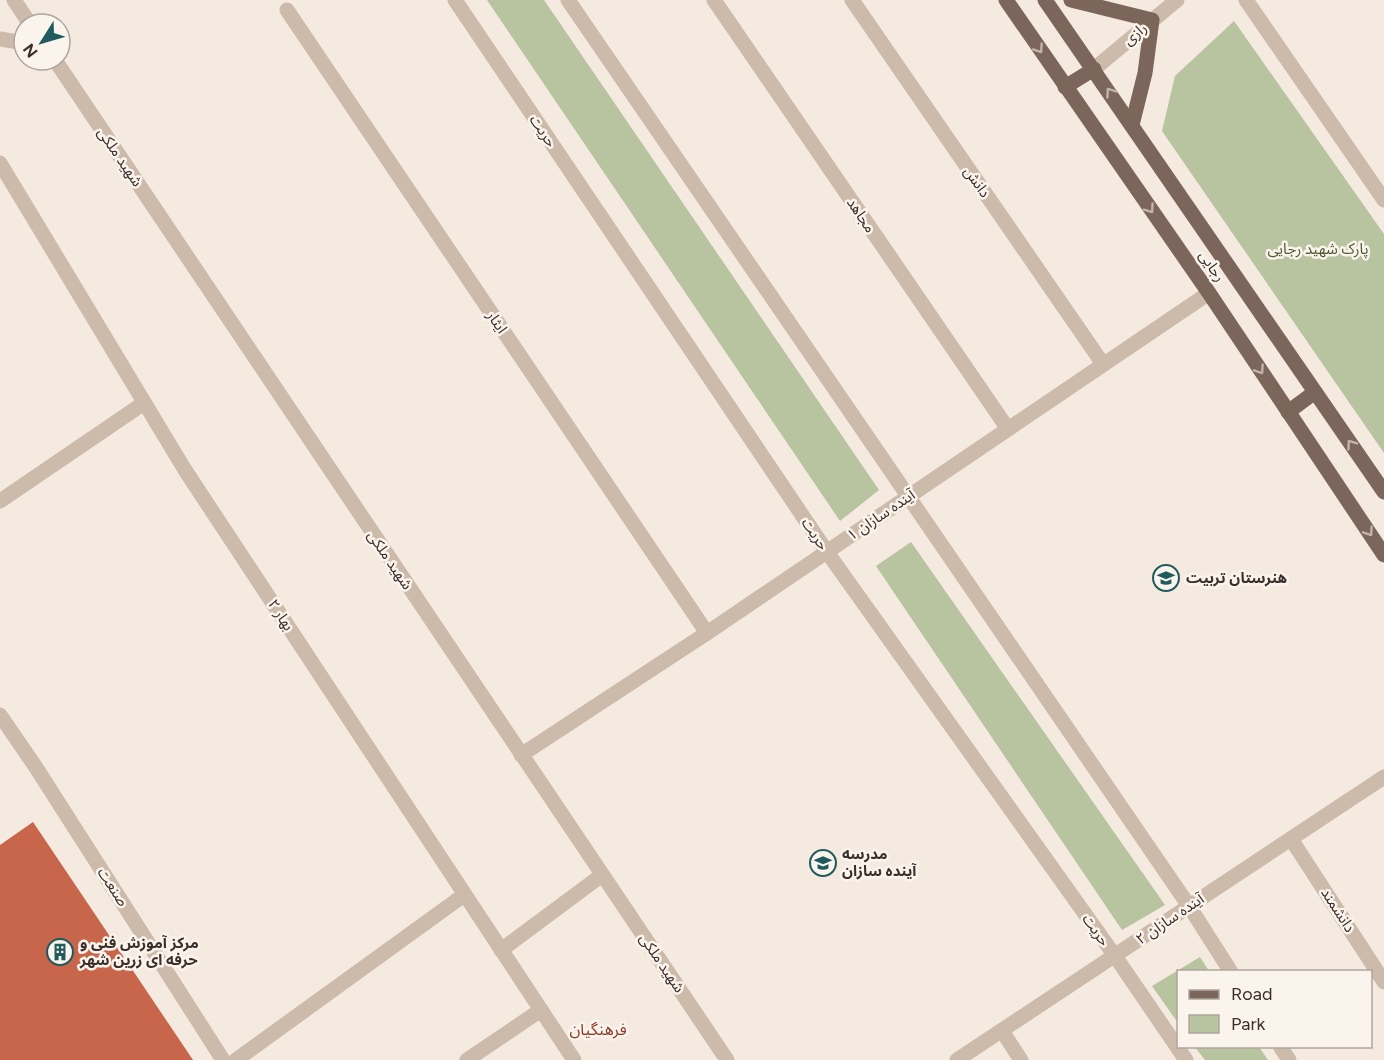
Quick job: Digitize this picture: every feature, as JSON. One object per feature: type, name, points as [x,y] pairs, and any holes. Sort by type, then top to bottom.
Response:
[{"type":"main road","name":"رجایی","points":[[1006,0],[1209,293],[1384,555]]},
{"type":"main road","name":"رجایی","points":[[1045,0],[1384,492]]},
{"type":"main road","points":[[1071,0],[1152,20],[1145,73],[1132,125]]},
{"type":"main road","points":[[1065,87],[1094,69]]},
{"type":"main road","points":[[1288,411],[1315,392]]},
{"type":"street","name":"حریت","points":[[455,0],[827,552],[1115,956],[1177,1047]]},
{"type":"street","points":[[568,0],[1189,906],[1230,970]]},
{"type":"street","name":"مجاهد","points":[[714,0],[1008,429]]},
{"type":"street","name":"دانش","points":[[852,0],[1103,364]]},
{"type":"street","name":"رازی","points":[[1094,69],[1177,0]]},
{"type":"street","points":[[1246,0],[1384,200]]},
{"type":"street","name":"ایثار","points":[[288,10],[707,633]]},
{"type":"street","name":"شهید ملکی","points":[[63,72],[726,1060]]},
{"type":"street","name":"بهار ۲","points":[[0,163],[185,470],[574,1060]]},
{"type":"street","name":"آینده سازان ۱","points":[[521,755],[707,633],[1209,293]]},
{"type":"street","points":[[0,501],[144,403]]},
{"type":"street","name":"صنعت","points":[[0,715],[36,766],[224,1060]]},
{"type":"street","name":"آینده سازان ۲","points":[[957,1060],[1384,777]]},
{"type":"street","name":"دانشمند","points":[[1291,839],[1384,982]]},
{"type":"street","points":[[501,950],[602,875]]},
{"type":"street","points":[[236,1060],[464,895]]},
{"type":"street","points":[[467,1060],[541,1010]]},
{"type":"street","points":[[1002,1031],[1021,1060]]},
{"type":"green space","points":[[487,0],[544,0],[879,490],[840,521]]},
{"type":"green space","name":"پارک شهید رجایی","points":[[1234,21],[1384,234],[1384,453],[1162,131],[1175,76]]},
{"type":"green space","points":[[911,542],[1165,905],[1122,930],[876,566]]},
{"type":"green space","points":[[1200,957],[1208,970],[1178,970]]},
{"type":"green space","points":[[1177,971],[1177,1022],[1152,986]]},
{"type":"green space","points":[[1196,1048],[1260,1048],[1268,1060],[1205,1060]]},
{"type":"building","name":"مرکز آموزش فنی و حرفه ای زرین شهر","points":[[33,822],[193,1060],[0,1060],[0,845]]},
{"type":"place","name":"هنرستان تربیت","points":[[1166,578]]},
{"type":"place","name":"مدرسه آینده سازان","points":[[823,863]]},
{"type":"place","name":"مرکز آموزش فنی و حرفه ای زرین شهر","points":[[60,952]]},
{"type":"district","name":"فرهنگیان","points":[[598,1029]]}]
